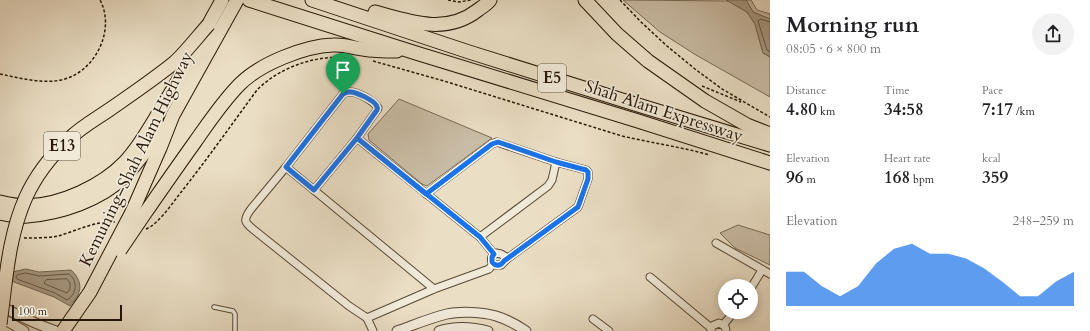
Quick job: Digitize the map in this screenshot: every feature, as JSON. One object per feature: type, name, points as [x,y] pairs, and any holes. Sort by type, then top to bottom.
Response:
[{"type":"highway","name":"Kemuning–Shah Alam Highway","points":[[0,324],[11,243],[26,196],[38,176],[54,155],[70,138],[176,61],[209,24],[222,0]]},
{"type":"highway","name":"Kemuning–Shah Alam Highway","points":[[63,331],[90,292],[137,215],[173,115],[237,0]]},
{"type":"highway","name":"Shah Alam Expressway","points":[[249,0],[416,53],[638,120],[770,163]]},
{"type":"highway","name":"Shah Alam Expressway","points":[[312,0],[616,98],[770,145]]},
{"type":"highway","points":[[334,8],[369,10],[400,19],[429,25],[444,25],[457,22],[472,15],[490,0]]},
{"type":"highway","points":[[584,0],[617,34],[648,60],[704,100],[747,125],[770,134]]},
{"type":"highway","points":[[0,202],[27,206],[58,201],[85,190],[107,178],[135,150],[147,133],[196,50],[209,24]]},
{"type":"highway","points":[[137,215],[219,108],[240,84],[261,68],[302,51],[334,44],[362,49],[416,53]]},
{"type":"highway","points":[[0,213],[26,216],[44,214],[85,202],[103,192],[124,177],[140,159],[173,115]]},
{"type":"street","points":[[314,190],[357,138],[378,108],[372,102],[357,93],[346,92],[338,101],[246,215],[246,222],[247,225],[349,306],[367,318],[372,331]]},
{"type":"street","points":[[357,138],[480,237],[494,254]]},
{"type":"street","points":[[426,194],[495,143],[500,142],[556,162],[582,168],[588,172],[588,179],[578,207],[504,261],[501,265],[498,266],[493,264]]},
{"type":"street","points":[[480,237],[548,186],[552,180],[556,162]]},
{"type":"street","points":[[286,167],[434,289]]},
{"type":"street","points":[[716,243],[770,274]]},
{"type":"street","points":[[494,254],[499,253],[508,258]]},
{"type":"street","points":[[367,318],[434,289],[489,269],[493,264],[492,259],[494,254]]},
{"type":"street","points":[[756,279],[762,270]]},
{"type":"street","points":[[650,277],[711,329],[717,323],[721,323],[725,328],[730,319]]},
{"type":"street","points":[[0,305],[25,318],[56,331]]},
{"type":"street","points":[[397,331],[448,314],[461,312],[496,316],[518,325],[526,331]]},
{"type":"street","points":[[0,317],[24,331]]},
{"type":"street","points":[[593,319],[608,331]]},
{"type":"street","points":[[439,331],[467,327],[488,331]]},
{"type":"lane","points":[[214,307],[233,311],[235,314],[235,331]]},
{"type":"path","points":[[0,74],[42,82],[62,80],[78,73],[97,53],[105,33],[105,12],[100,0]]},
{"type":"path","points":[[448,0],[459,2],[471,0]]},
{"type":"path","points":[[620,0],[667,46],[695,69],[722,89],[770,117]]},
{"type":"path","points":[[370,60],[444,81],[622,136],[687,149],[712,156]]},
{"type":"path","points":[[698,84],[746,104]]},
{"type":"shaded area","points":[[623,0],[729,1],[747,12],[755,24],[763,53],[770,57],[770,97],[696,55],[660,32]]},
{"type":"shaded area","points":[[746,0],[751,0],[757,10],[770,14],[770,19],[753,12]]},
{"type":"shaded area","points":[[399,99],[492,138],[427,186],[422,184],[369,140],[368,134]]},
{"type":"shaded area","points":[[738,225],[770,235],[770,265],[735,248],[720,233]]},
{"type":"water","points":[[726,0],[746,0],[753,12],[770,19],[770,57],[763,53],[755,24],[747,12]]},
{"type":"water","points":[[26,269],[39,272],[71,270],[77,277],[79,283],[80,289],[78,296],[70,306],[54,297],[14,282],[10,278],[12,272]]},
{"type":"route","points":[[343,94],[286,167],[314,190],[357,138],[426,194],[480,237],[494,254],[492,257],[493,264],[498,266],[576,210],[580,203],[589,175],[586,170],[556,162],[498,142],[492,144],[426,194],[391,166],[357,138],[377,110],[378,108],[376,105],[357,93],[346,92],[343,94]]}]
